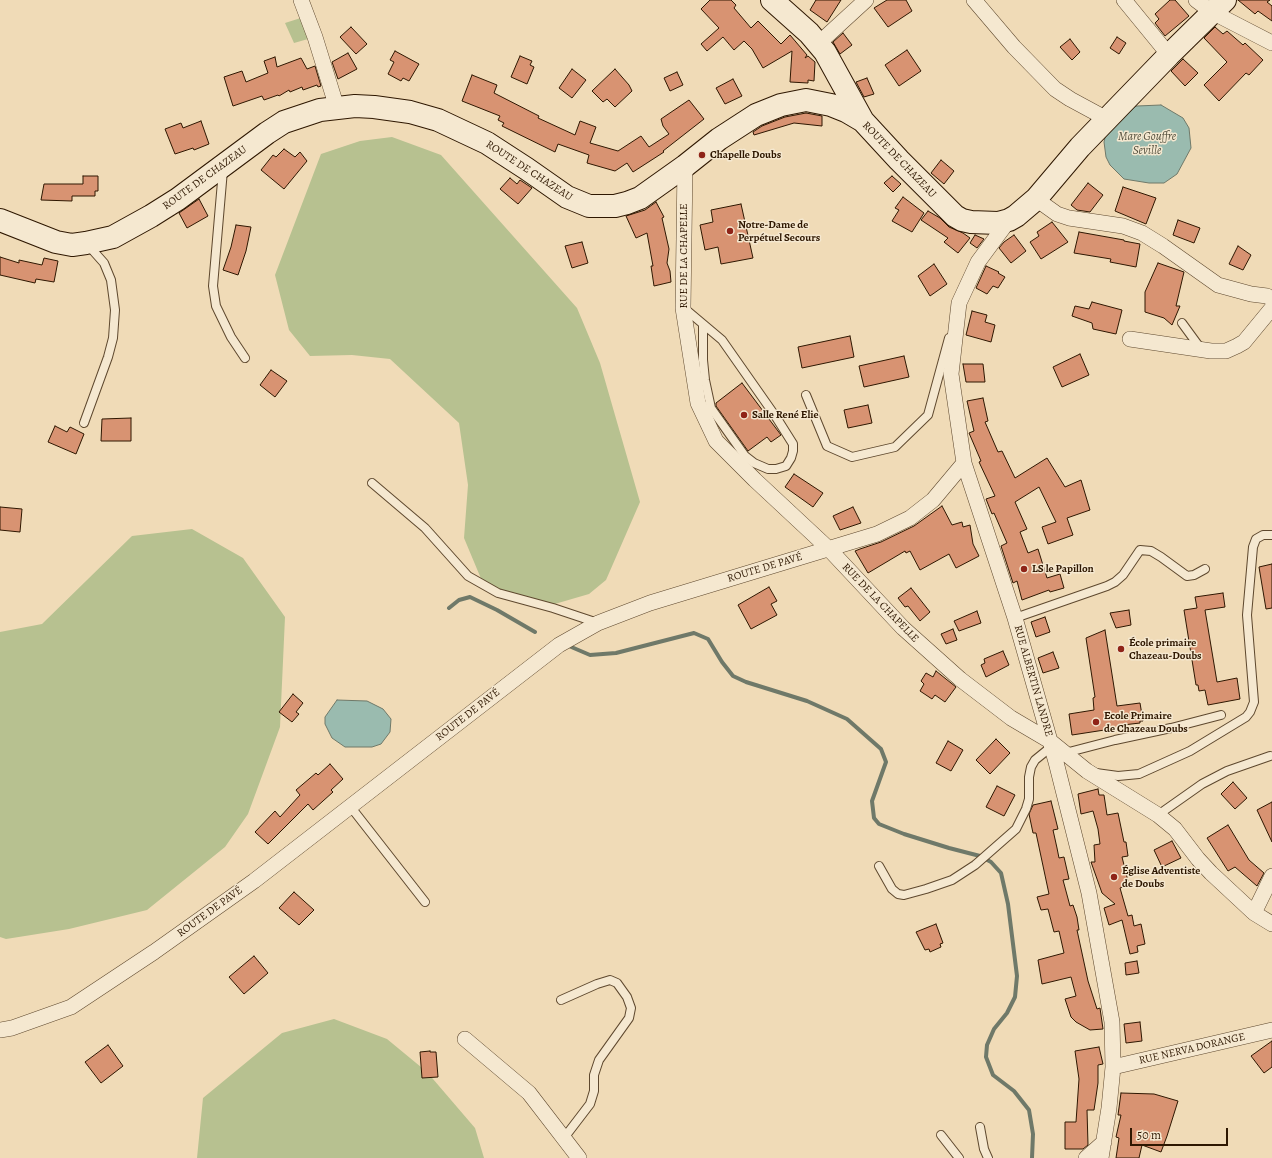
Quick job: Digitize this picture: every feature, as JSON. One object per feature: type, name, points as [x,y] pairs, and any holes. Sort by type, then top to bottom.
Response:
[{"type":"main road","points":[[772,0],[809,32],[825,52],[863,121]]},
{"type":"main road","name":"ROUTE DE CHAZEAU","points":[[0,220],[56,242],[72,245],[113,237],[152,216],[178,199],[267,132],[284,122],[320,110],[374,107],[410,112],[438,120],[487,143],[567,197],[589,206],[615,206],[640,198],[720,139],[756,115],[781,105],[806,100],[819,102],[846,111],[863,121],[899,160],[955,216],[962,220],[981,223],[998,223],[1009,220],[1024,211],[1036,199],[1080,148],[1169,55],[1211,4]]},
{"type":"street","points":[[301,0],[315,37],[337,108]]},
{"type":"street","points":[[818,44],[866,0]]},
{"type":"street","points":[[974,0],[1014,47],[1055,89],[1107,119]]},
{"type":"street","points":[[1124,0],[1169,55]]},
{"type":"street","points":[[1211,4],[1272,44]]},
{"type":"street","name":"RUE DE LA CHAPELLE","points":[[685,166],[683,308],[698,403],[716,441],[828,549],[903,628],[948,668],[1011,718],[1065,753],[1087,771],[1158,815],[1175,829],[1211,873],[1254,913],[1272,924]]},
{"type":"street","points":[[1036,199],[1057,214],[1069,218],[1123,226],[1142,233],[1218,285],[1251,294],[1267,296],[1272,299]]},
{"type":"street","name":"RUE ALBERTIN LANDRE","points":[[1009,220],[978,262],[959,303],[951,374],[964,463],[1015,618],[1089,893],[1112,1022],[1113,1067],[1101,1158]]},
{"type":"street","points":[[1130,339],[1220,351],[1237,346],[1244,342],[1272,308]]},
{"type":"street","name":"ROUTE DE PAVÉ","points":[[0,1030],[12,1028],[71,1007],[154,952],[248,885],[559,645],[598,623],[650,603],[877,534],[910,518],[933,500],[964,463]]},
{"type":"street","points":[[1254,913],[1272,876]]},
{"type":"street","name":"RUE NERVA DORANGE","points":[[1113,1067],[1272,1030]]},
{"type":"street","points":[[465,1039],[528,1093],[579,1158]]},
{"type":"street","points":[[1086,1158],[1104,1142]]},
{"type":"lane","points":[[223,165],[213,286],[216,306],[231,337],[245,358]]},
{"type":"lane","points":[[84,424],[108,357],[113,338],[115,310],[111,280],[104,263],[86,243]]},
{"type":"lane","points":[[806,395],[827,446],[852,457],[895,447],[928,415],[959,303]]},
{"type":"lane","points":[[683,308],[722,340],[776,417],[793,444],[791,458],[786,466],[776,469],[754,463],[745,456],[711,408],[705,380],[703,360],[703,325]]},
{"type":"lane","points":[[1182,323],[1201,349]]},
{"type":"lane","points":[[372,483],[425,528],[468,576],[498,593],[554,608],[598,623]]},
{"type":"lane","points":[[1087,771],[1118,776],[1139,774],[1190,751],[1246,717],[1250,712],[1254,702],[1247,615],[1253,547],[1256,539],[1263,535],[1272,535]]},
{"type":"lane","points":[[1015,618],[1116,582],[1123,575],[1140,550],[1151,551],[1161,556],[1187,576],[1194,575],[1205,569]]},
{"type":"lane","points":[[1065,753],[1221,715]]},
{"type":"lane","points":[[879,866],[892,890],[898,894],[904,894],[926,889],[952,880],[975,866],[1016,829],[1026,809],[1029,799],[1029,777],[1031,767],[1035,760],[1050,744]]},
{"type":"lane","points":[[1158,815],[1202,784],[1227,771],[1270,756]]},
{"type":"lane","points":[[350,806],[425,902]]},
{"type":"lane","points":[[561,1000],[597,984],[610,980],[617,983],[627,997],[631,1008],[629,1018],[599,1060],[594,1075],[594,1091],[590,1104],[564,1138]]},
{"type":"lane","points":[[980,1127],[984,1150],[988,1158]]},
{"type":"lane","points":[[941,1135],[959,1158]]},
{"type":"green space","points":[[307,16],[315,37],[294,43],[285,23]]},
{"type":"green space","points":[[392,137],[441,155],[577,308],[600,363],[640,502],[606,580],[589,594],[541,608],[508,597],[482,581],[464,538],[468,485],[459,423],[390,359],[352,355],[310,356],[289,330],[275,275],[321,154],[360,141]]},
{"type":"green space","points":[[192,529],[243,558],[285,617],[280,727],[248,814],[225,847],[147,910],[69,929],[6,939],[0,937],[0,632],[42,624],[132,536]]},
{"type":"green space","points":[[334,1019],[387,1039],[427,1072],[475,1128],[484,1158],[197,1158],[203,1098],[282,1033]]},
{"type":"water","name":"Mare Gouffre Seville","points":[[1161,105],[1183,118],[1189,128],[1191,148],[1177,174],[1164,183],[1149,183],[1124,179],[1110,165],[1106,157],[1104,142],[1107,129],[1124,110],[1137,106]]},
{"type":"water","points":[[337,700],[367,701],[383,709],[391,719],[390,732],[381,744],[372,747],[345,747],[332,738],[325,724],[325,717]]},
{"type":"building","points":[[710,0],[731,0],[736,5],[734,8],[751,28],[758,21],[781,44],[790,35],[807,55],[805,58],[808,56],[815,62],[814,81],[808,80],[808,83],[790,82],[792,51],[763,68],[752,49],[744,41],[734,50],[723,37],[707,51],[701,44],[719,28],[701,9]]},
{"type":"building","points":[[816,0],[841,0],[827,22],[810,10]]},
{"type":"building","points":[[887,0],[906,0],[912,11],[888,27],[874,8]]},
{"type":"building","points":[[1170,0],[1175,0],[1189,16],[1165,36],[1155,23],[1159,19],[1155,14]]},
{"type":"building","points":[[1238,0],[1270,0],[1267,2],[1272,6],[1272,21],[1258,11],[1255,14]]},
{"type":"building","points":[[351,27],[367,44],[356,54],[340,37]]},
{"type":"building","points":[[1215,27],[1223,34],[1227,31],[1243,45],[1245,43],[1263,60],[1249,75],[1246,73],[1219,101],[1204,85],[1227,62],[1204,38]]},
{"type":"building","points":[[843,33],[852,45],[840,54],[833,42]]},
{"type":"building","points":[[1117,37],[1126,43],[1119,54],[1110,48]]},
{"type":"building","points":[[1070,39],[1080,52],[1072,60],[1060,47]]},
{"type":"building","points":[[907,50],[921,71],[899,86],[885,65]]},
{"type":"building","points":[[395,51],[419,64],[409,81],[403,78],[401,81],[388,74],[394,62],[390,60]]},
{"type":"building","points":[[348,53],[357,69],[338,79],[332,62]]},
{"type":"building","points":[[520,56],[532,61],[530,65],[534,67],[527,84],[511,77]]},
{"type":"building","points":[[275,57],[277,67],[301,58],[307,69],[315,66],[321,86],[318,87],[317,85],[303,90],[302,87],[290,92],[289,90],[279,96],[278,95],[264,100],[262,96],[233,106],[224,77],[242,71],[246,82],[268,73],[264,61]]},
{"type":"building","points":[[1183,59],[1198,73],[1185,86],[1171,71]]},
{"type":"building","points":[[572,69],[586,80],[572,98],[559,88]]},
{"type":"building","points":[[615,69],[629,85],[632,91],[615,107],[607,99],[603,102],[592,91]]},
{"type":"building","points":[[677,72],[683,85],[670,91],[664,78]]},
{"type":"building","points":[[472,75],[497,85],[494,93],[539,116],[538,118],[575,135],[580,121],[596,127],[590,143],[618,151],[641,136],[649,147],[669,134],[663,126],[661,119],[689,100],[704,119],[663,151],[664,152],[633,172],[627,163],[615,171],[587,163],[589,155],[558,144],[555,152],[502,126],[504,123],[498,120],[500,116],[462,101]]},
{"type":"building","points":[[867,78],[874,94],[864,97],[856,82]]},
{"type":"building","points":[[733,79],[742,96],[725,104],[716,88]]},
{"type":"building","points":[[806,113],[822,116],[822,126],[794,123],[754,135],[753,132],[762,126],[785,117]]},
{"type":"building","points":[[201,121],[209,144],[194,150],[193,148],[175,154],[165,129],[181,123],[183,128]]},
{"type":"building","points":[[284,149],[295,157],[300,152],[307,161],[284,189],[261,170],[273,155],[276,157]]},
{"type":"building","points":[[941,160],[954,171],[944,184],[931,173]]},
{"type":"building","points":[[83,176],[98,176],[98,191],[95,191],[95,196],[72,196],[72,201],[41,200],[44,184],[83,184]]},
{"type":"building","points":[[892,176],[901,184],[893,192],[884,183]]},
{"type":"building","points":[[510,178],[517,184],[520,180],[532,188],[518,204],[500,189]]},
{"type":"building","points":[[1088,183],[1103,195],[1090,212],[1077,210],[1071,205]]},
{"type":"building","points":[[1123,187],[1156,198],[1146,224],[1115,211]]},
{"type":"building","points":[[903,197],[924,213],[912,232],[892,221],[899,210],[895,208]]},
{"type":"building","points":[[199,199],[208,216],[187,228],[179,213]]},
{"type":"building","points":[[656,202],[664,217],[662,218],[669,249],[667,263],[670,271],[671,282],[654,286],[651,266],[653,266],[647,233],[636,238],[626,216],[645,210]]},
{"type":"building","name":"Notre-Dame de Perpétuel Secours","points":[[741,204],[753,258],[721,264],[718,247],[705,250],[700,225],[713,222],[711,210]]},
{"type":"building","points":[[928,211],[940,218],[949,227],[970,238],[958,253],[944,242],[948,238],[921,220]]},
{"type":"building","points":[[1178,220],[1200,228],[1194,243],[1173,235]]},
{"type":"building","points":[[1052,222],[1068,242],[1041,259],[1030,242],[1039,236],[1037,232]]},
{"type":"building","points":[[236,225],[251,227],[246,251],[238,275],[223,270],[231,247]]},
{"type":"building","points":[[1079,232],[1140,244],[1136,267],[1110,262],[1111,259],[1074,253]]},
{"type":"building","points":[[975,235],[984,239],[977,248],[970,243]]},
{"type":"building","points":[[1014,235],[1026,251],[1011,263],[999,248],[1004,242]]},
{"type":"building","points":[[582,242],[588,263],[572,268],[565,246]]},
{"type":"building","points":[[1238,246],[1251,255],[1243,270],[1229,264]]},
{"type":"building","points":[[0,257],[19,263],[19,260],[42,265],[44,258],[58,261],[54,282],[36,279],[35,283],[0,275]]},
{"type":"building","points":[[1158,263],[1184,272],[1176,306],[1180,306],[1172,325],[1164,318],[1145,312],[1145,292]]},
{"type":"building","points":[[934,264],[947,284],[930,296],[918,276]]},
{"type":"building","points":[[986,266],[999,272],[998,273],[1005,277],[998,288],[993,286],[987,294],[976,288]]},
{"type":"building","points":[[1092,302],[1122,310],[1116,334],[1093,329],[1092,323],[1072,316],[1075,306],[1089,309]]},
{"type":"building","points":[[972,311],[987,315],[985,322],[995,325],[991,342],[966,335]]},
{"type":"building","points":[[850,336],[854,357],[802,368],[798,347]]},
{"type":"building","points":[[1080,354],[1089,375],[1062,387],[1053,367]]},
{"type":"building","points":[[904,356],[909,377],[864,387],[859,366]]},
{"type":"building","points":[[963,364],[983,364],[985,382],[966,382]]},
{"type":"building","points":[[271,370],[287,381],[275,397],[260,385]]},
{"type":"building","name":"Salle René Elie","points":[[742,383],[781,435],[771,442],[767,437],[748,451],[716,406],[716,403]]},
{"type":"building","points":[[983,398],[988,421],[985,422],[998,452],[1002,451],[1015,478],[1047,458],[1065,487],[1081,480],[1090,510],[1067,518],[1073,535],[1048,544],[1042,527],[1056,522],[1039,487],[1015,502],[1027,529],[1020,532],[1028,553],[1038,549],[1047,578],[1060,574],[1064,588],[1050,592],[1049,590],[1022,600],[1017,581],[1013,583],[1001,546],[1007,543],[986,499],[995,496],[979,462],[981,461],[969,433],[974,431],[967,401]]},
{"type":"building","points":[[868,405],[872,423],[848,428],[844,410]]},
{"type":"building","points":[[131,418],[131,441],[101,441],[102,419]]},
{"type":"building","points":[[55,426],[67,432],[70,427],[84,434],[76,454],[48,442]]},
{"type":"building","points":[[794,474],[823,493],[813,507],[785,487]]},
{"type":"building","points":[[942,506],[952,525],[962,522],[963,527],[970,525],[973,544],[979,556],[956,568],[949,554],[920,570],[910,551],[906,553],[905,551],[868,573],[855,551],[881,542],[914,526]]},
{"type":"building","points":[[0,507],[22,509],[20,532],[0,530]]},
{"type":"building","points":[[853,507],[861,523],[840,530],[833,516]]},
{"type":"building","points":[[1272,564],[1272,608],[1266,609],[1259,567]]},
{"type":"building","points":[[769,587],[777,601],[771,604],[777,615],[751,629],[738,605]]},
{"type":"building","points":[[911,588],[930,612],[920,621],[908,606],[905,607],[898,598]]},
{"type":"building","points":[[1223,593],[1225,607],[1205,610],[1217,682],[1237,678],[1240,699],[1208,705],[1205,690],[1199,691],[1198,685],[1196,685],[1184,610],[1197,608],[1195,597]]},
{"type":"building","points":[[1129,610],[1131,625],[1116,628],[1110,613]]},
{"type":"building","points":[[977,611],[981,623],[959,631],[954,621]]},
{"type":"building","points":[[1045,617],[1050,632],[1036,637],[1031,622]]},
{"type":"building","points":[[953,629],[957,640],[946,644],[941,634]]},
{"type":"building","points":[[1105,630],[1117,706],[1140,703],[1143,721],[1140,721],[1140,723],[1123,725],[1124,727],[1072,735],[1069,714],[1094,710],[1093,698],[1095,697],[1086,638]]},
{"type":"building","points":[[1003,651],[1009,665],[986,677],[981,665],[985,663],[984,659]]},
{"type":"building","points":[[1053,652],[1059,668],[1043,673],[1038,658]]},
{"type":"building","points":[[936,671],[956,687],[945,702],[935,695],[932,699],[920,691],[924,684],[921,681],[926,673],[933,677]]},
{"type":"building","points":[[293,694],[303,703],[296,712],[299,714],[292,722],[279,712]]},
{"type":"building","points":[[996,739],[1010,753],[990,774],[976,760]]},
{"type":"building","points":[[948,741],[963,750],[951,771],[936,763]]},
{"type":"building","points":[[330,764],[343,779],[331,790],[333,792],[313,810],[308,804],[268,844],[255,832],[275,811],[280,817],[300,795],[296,790],[316,773],[318,775]]},
{"type":"building","points":[[1233,782],[1247,798],[1235,809],[1221,794]]},
{"type":"building","points":[[997,786],[1015,795],[1004,816],[986,807]]},
{"type":"building","points":[[1098,789],[1099,795],[1104,795],[1107,815],[1118,813],[1124,842],[1126,842],[1128,856],[1122,857],[1129,885],[1120,888],[1128,916],[1132,915],[1134,926],[1141,924],[1145,944],[1137,946],[1138,952],[1130,954],[1122,920],[1109,925],[1104,908],[1115,904],[1102,893],[1091,862],[1095,862],[1094,845],[1100,844],[1093,811],[1081,814],[1078,794]]},
{"type":"building","points":[[1051,801],[1058,829],[1053,830],[1059,858],[1064,857],[1069,879],[1063,880],[1070,906],[1073,905],[1077,917],[1079,930],[1077,930],[1088,981],[1097,1009],[1100,1008],[1103,1029],[1090,1030],[1076,1022],[1071,1017],[1065,999],[1076,996],[1071,977],[1042,984],[1038,960],[1064,953],[1059,931],[1054,932],[1048,909],[1041,910],[1037,897],[1049,894],[1036,833],[1033,833],[1029,814],[1033,805]]},
{"type":"building","points":[[1272,802],[1272,842],[1257,810]]},
{"type":"building","points":[[1228,825],[1249,860],[1264,873],[1257,886],[1235,867],[1228,871],[1207,838]]},
{"type":"building","points":[[1172,841],[1181,858],[1162,867],[1154,850]]},
{"type":"building","points":[[294,892],[314,910],[299,925],[279,908]]},
{"type":"building","points":[[936,924],[943,943],[940,944],[941,947],[930,952],[929,949],[925,950],[916,932]]},
{"type":"building","points":[[254,956],[268,973],[244,994],[229,977]]},
{"type":"building","points":[[1137,961],[1139,973],[1126,975],[1125,963]]},
{"type":"building","points":[[1140,1022],[1142,1041],[1126,1043],[1124,1024]]},
{"type":"building","points":[[1272,1041],[1272,1067],[1264,1073],[1251,1056]]},
{"type":"building","points":[[108,1045],[123,1066],[101,1083],[85,1062]]},
{"type":"building","points":[[1099,1047],[1103,1064],[1098,1065],[1098,1083],[1094,1110],[1087,1110],[1088,1145],[1083,1149],[1065,1149],[1065,1122],[1076,1122],[1079,1079],[1075,1051]]},
{"type":"building","points":[[420,1052],[436,1052],[438,1077],[422,1078]]},
{"type":"building","points":[[1121,1093],[1154,1094],[1178,1101],[1161,1152],[1142,1145],[1139,1158],[1116,1158],[1119,1138],[1116,1137],[1121,1115],[1118,1115]]},
{"type":"waterway","points":[[449,608],[459,600],[470,597],[497,610],[535,632]]},
{"type":"waterway","points":[[569,646],[590,655],[616,653],[694,633],[708,639],[722,662],[733,676],[746,682],[807,701],[847,719],[881,749],[886,762],[872,801],[874,818],[879,824],[904,834],[980,856],[991,862],[1001,873],[1008,904],[1017,976],[1015,997],[1007,1013],[994,1029],[987,1045],[986,1057],[993,1075],[1014,1091],[1029,1110],[1033,1134],[1032,1158]]},
{"type":"place","name":"Chapelle Doubs","points":[[702,155]]},
{"type":"place","name":"Notre-Dame de Perpétuel Secours","points":[[730,231]]},
{"type":"place","name":"Salle René Elie","points":[[744,415]]},
{"type":"place","name":"LS le Papillon","points":[[1024,569]]},
{"type":"place","name":"École primaire Chazeau-Doubs","points":[[1121,649]]},
{"type":"place","name":"Ecole Primaire de Chazeau Doubs","points":[[1096,722]]},
{"type":"place","name":"Église Adventiste de Doubs","points":[[1114,877]]}]
